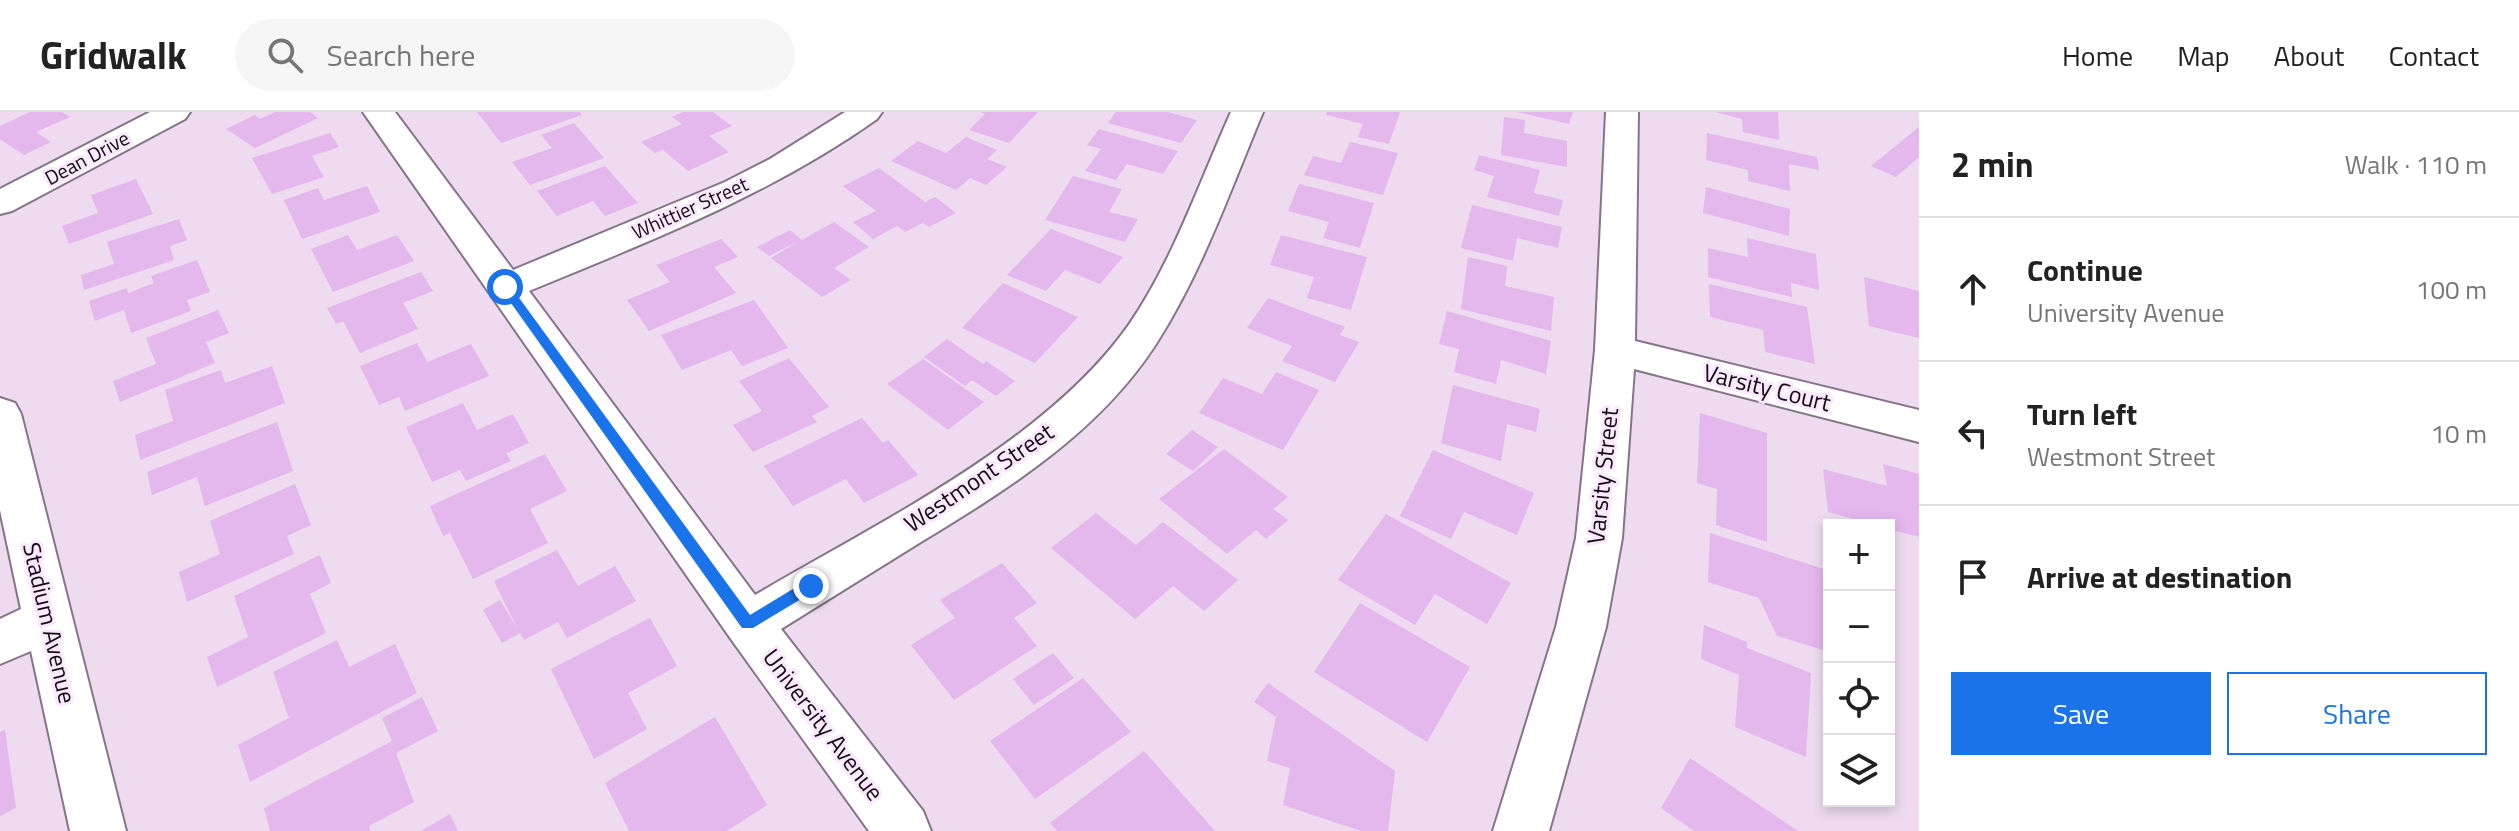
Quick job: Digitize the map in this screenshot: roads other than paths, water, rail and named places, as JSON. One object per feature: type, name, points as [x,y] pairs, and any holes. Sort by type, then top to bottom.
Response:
[{"type":"street","name":"Dean Drive","points":[[0,203],[174,112]]},
{"type":"street","name":"University Avenue","points":[[379,112],[748,624],[903,831]]},
{"type":"street","name":"Whittier Street","points":[[505,287],[778,169],[834,137],[866,112]]},
{"type":"street","name":"Westmont Street","points":[[748,624],[963,495],[1037,444],[1096,391],[1141,337],[1170,284],[1247,112]]},
{"type":"street","name":"Varsity Street","points":[[1525,830],[1550,724],[1581,627],[1596,553],[1615,350],[1622,112]]},
{"type":"street","name":"Varsity Court","points":[[1615,350],[1919,426]]},
{"type":"street","name":"Stadium Avenue","points":[[0,414],[98,831]]},
{"type":"street","points":[[0,642],[48,620]]}]
